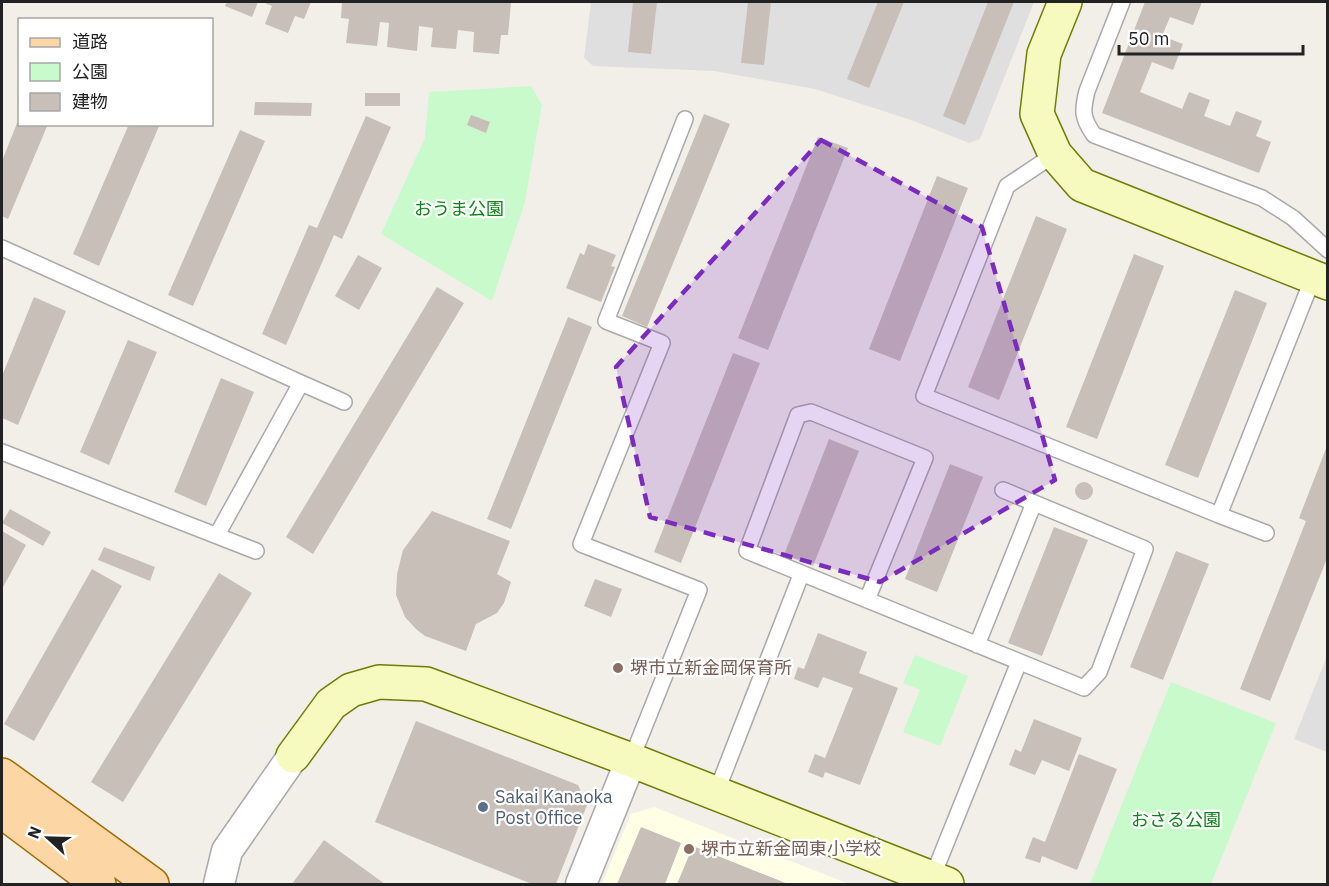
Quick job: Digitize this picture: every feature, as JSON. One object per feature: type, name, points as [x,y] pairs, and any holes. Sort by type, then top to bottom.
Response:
[{"type":"main road","points":[[2,776],[152,885]]},
{"type":"main road","points":[[2,811],[99,885]]},
{"type":"street","points":[[1065,2],[1044,54],[1037,114],[1055,154],[1082,185],[1323,270]]},
{"type":"street","points":[[219,885],[227,851],[331,704],[351,690],[380,682],[426,684],[631,760],[939,881]]},
{"type":"street","points":[[581,885],[631,760]]},
{"type":"lane","points":[[1122,2],[1087,91],[1083,106],[1084,122],[1094,135],[1262,198],[1293,218],[1323,270],[1219,514]]},
{"type":"lane","points":[[631,760],[699,590],[581,544],[662,343],[606,321],[685,119]]},
{"type":"lane","points":[[1055,154],[1007,186],[924,396],[1266,533]]},
{"type":"lane","points":[[2,248],[344,402]]},
{"type":"lane","points":[[217,535],[301,383]]},
{"type":"lane","points":[[867,600],[925,458],[811,412],[798,415],[747,551],[801,574],[1084,688],[1099,672],[1145,549],[1003,490]]},
{"type":"lane","points":[[2,452],[256,551]]},
{"type":"lane","points":[[977,645],[1034,503]]},
{"type":"lane","points":[[716,793],[801,574]]},
{"type":"lane","points":[[939,881],[1019,662]]},
{"type":"highlighted area","points":[[821,140],[982,227],[1055,480],[880,582],[650,517],[616,367]]},
{"type":"shaded area","points":[[591,2],[1034,2],[980,139],[969,143],[911,120],[815,89],[714,71],[593,66],[584,58]]},
{"type":"shaded area","points":[[1327,656],[1328,752],[1294,739]]},
{"type":"shaded area","name":"堺市立新金岡東小学校","points":[[654,807],[849,884],[602,884],[631,814]]},
{"type":"green space","name":"おうま公園","points":[[531,86],[542,105],[525,202],[492,301],[381,234],[425,138],[429,92]]},
{"type":"green space","points":[[915,655],[968,676],[940,746],[903,732],[920,690],[903,683]]},
{"type":"green space","name":"おさる公園","points":[[1171,682],[1276,723],[1211,884],[1090,884]]},
{"type":"building","points":[[227,2],[258,2],[252,17],[225,6]]},
{"type":"building","points":[[262,2],[311,2],[304,19],[295,16],[288,33],[265,24],[272,6]]},
{"type":"building","points":[[342,2],[511,3],[508,35],[501,35],[499,54],[473,52],[474,32],[458,30],[456,49],[431,47],[433,28],[419,26],[417,51],[387,47],[389,23],[380,22],[377,46],[346,43],[349,19],[341,18]]},
{"type":"building","points":[[633,2],[657,2],[651,54],[628,52]]},
{"type":"building","points":[[748,2],[771,2],[764,65],[741,63]]},
{"type":"building","points":[[878,2],[904,2],[869,88],[847,79]]},
{"type":"building","points":[[988,2],[1014,2],[965,125],[943,116]]},
{"type":"building","points":[[1145,2],[1202,2],[1193,25],[1170,17],[1162,36],[1183,44],[1173,70],[1152,62],[1140,92],[1182,109],[1189,92],[1210,100],[1204,116],[1230,126],[1236,111],[1262,121],[1256,136],[1271,142],[1259,173],[1102,113]]},
{"type":"building","points":[[365,93],[400,93],[400,106],[365,106]]},
{"type":"building","points":[[255,102],[312,103],[311,116],[254,115]]},
{"type":"building","points":[[704,114],[730,124],[647,327],[622,316]]},
{"type":"building","points":[[471,115],[490,122],[486,133],[467,125]]},
{"type":"building","points":[[366,116],[391,127],[342,239],[334,235],[286,345],[262,334],[309,225],[317,228]]},
{"type":"building","points":[[18,121],[18,126],[47,126],[8,219],[2,216],[2,161]]},
{"type":"building","points":[[128,126],[159,126],[99,266],[73,254]]},
{"type":"building","points":[[240,130],[265,141],[193,306],[168,295]]},
{"type":"building","points":[[818,137],[848,148],[768,350],[738,338]]},
{"type":"building","points":[[937,176],[968,188],[900,361],[869,349]]},
{"type":"building","points":[[1036,216],[1067,229],[999,400],[968,387]]},
{"type":"building","points":[[588,244],[616,255],[611,266],[615,267],[601,302],[566,288],[580,253],[584,255]]},
{"type":"building","points":[[1134,254],[1164,266],[1097,439],[1066,427]]},
{"type":"building","points":[[358,255],[382,268],[359,310],[335,296]]},
{"type":"building","points":[[437,287],[464,303],[313,554],[286,537]]},
{"type":"building","points":[[1235,290],[1267,303],[1198,478],[1165,465]]},
{"type":"building","points":[[34,297],[66,311],[18,425],[2,418],[2,376]]},
{"type":"building","points":[[568,317],[592,327],[511,529],[487,519]]},
{"type":"building","points":[[128,340],[157,352],[109,465],[80,452]]},
{"type":"building","points":[[733,353],[760,363],[681,563],[654,552]]},
{"type":"building","points":[[221,378],[254,392],[206,506],[174,492]]},
{"type":"building","points":[[829,439],[859,451],[813,566],[784,555]]},
{"type":"building","points":[[1327,446],[1328,556],[1270,701],[1240,689],[1306,521],[1299,518]]},
{"type":"building","points":[[950,464],[983,477],[937,592],[905,579]]},
{"type":"building","points":[[1084,482],[1090,485],[1093,491],[1090,497],[1084,500],[1078,497],[1075,491],[1078,485]]},
{"type":"building","points":[[10,509],[51,532],[43,546],[2,523]]},
{"type":"building","points":[[432,511],[510,541],[497,574],[511,582],[504,603],[497,613],[476,624],[466,651],[425,636],[416,629],[405,617],[396,595],[397,574],[403,550]]},
{"type":"building","points":[[1054,527],[1088,540],[1042,656],[1008,643]]},
{"type":"building","points":[[2,531],[26,545],[2,589]]},
{"type":"building","points":[[104,547],[155,567],[150,581],[98,560]]},
{"type":"building","points":[[1176,551],[1209,564],[1163,680],[1130,667]]},
{"type":"building","points":[[92,569],[122,586],[34,741],[4,724]]},
{"type":"building","points":[[219,573],[252,593],[123,802],[91,782]]},
{"type":"building","points":[[595,579],[622,589],[611,617],[584,606]]},
{"type":"building","points":[[818,633],[867,652],[859,673],[898,688],[860,785],[825,772],[823,778],[808,772],[815,754],[825,758],[853,688],[823,677],[818,688],[794,679],[798,667],[804,669]]},
{"type":"building","points":[[1034,719],[1082,738],[1069,771],[1042,760],[1035,775],[1009,765],[1015,749],[1021,752]]},
{"type":"building","points":[[416,721],[578,785],[587,805],[556,884],[532,884],[375,822]]},
{"type":"building","points":[[1079,754],[1117,769],[1077,870],[1042,856],[1040,863],[1025,858],[1033,837],[1045,842]]},
{"type":"building","points":[[641,827],[681,843],[665,884],[617,884]]},
{"type":"building","points":[[324,840],[385,884],[292,884]]},
{"type":"building","points":[[693,846],[788,884],[677,884]]},
{"type":"place","name":"堺市立新金岡保育所","points":[[618,668]]},
{"type":"place","name":"Sakai Kanaoka Post Office","points":[[483,807]]},
{"type":"place","name":"堺市立新金岡東小学校","points":[[689,849]]}]
